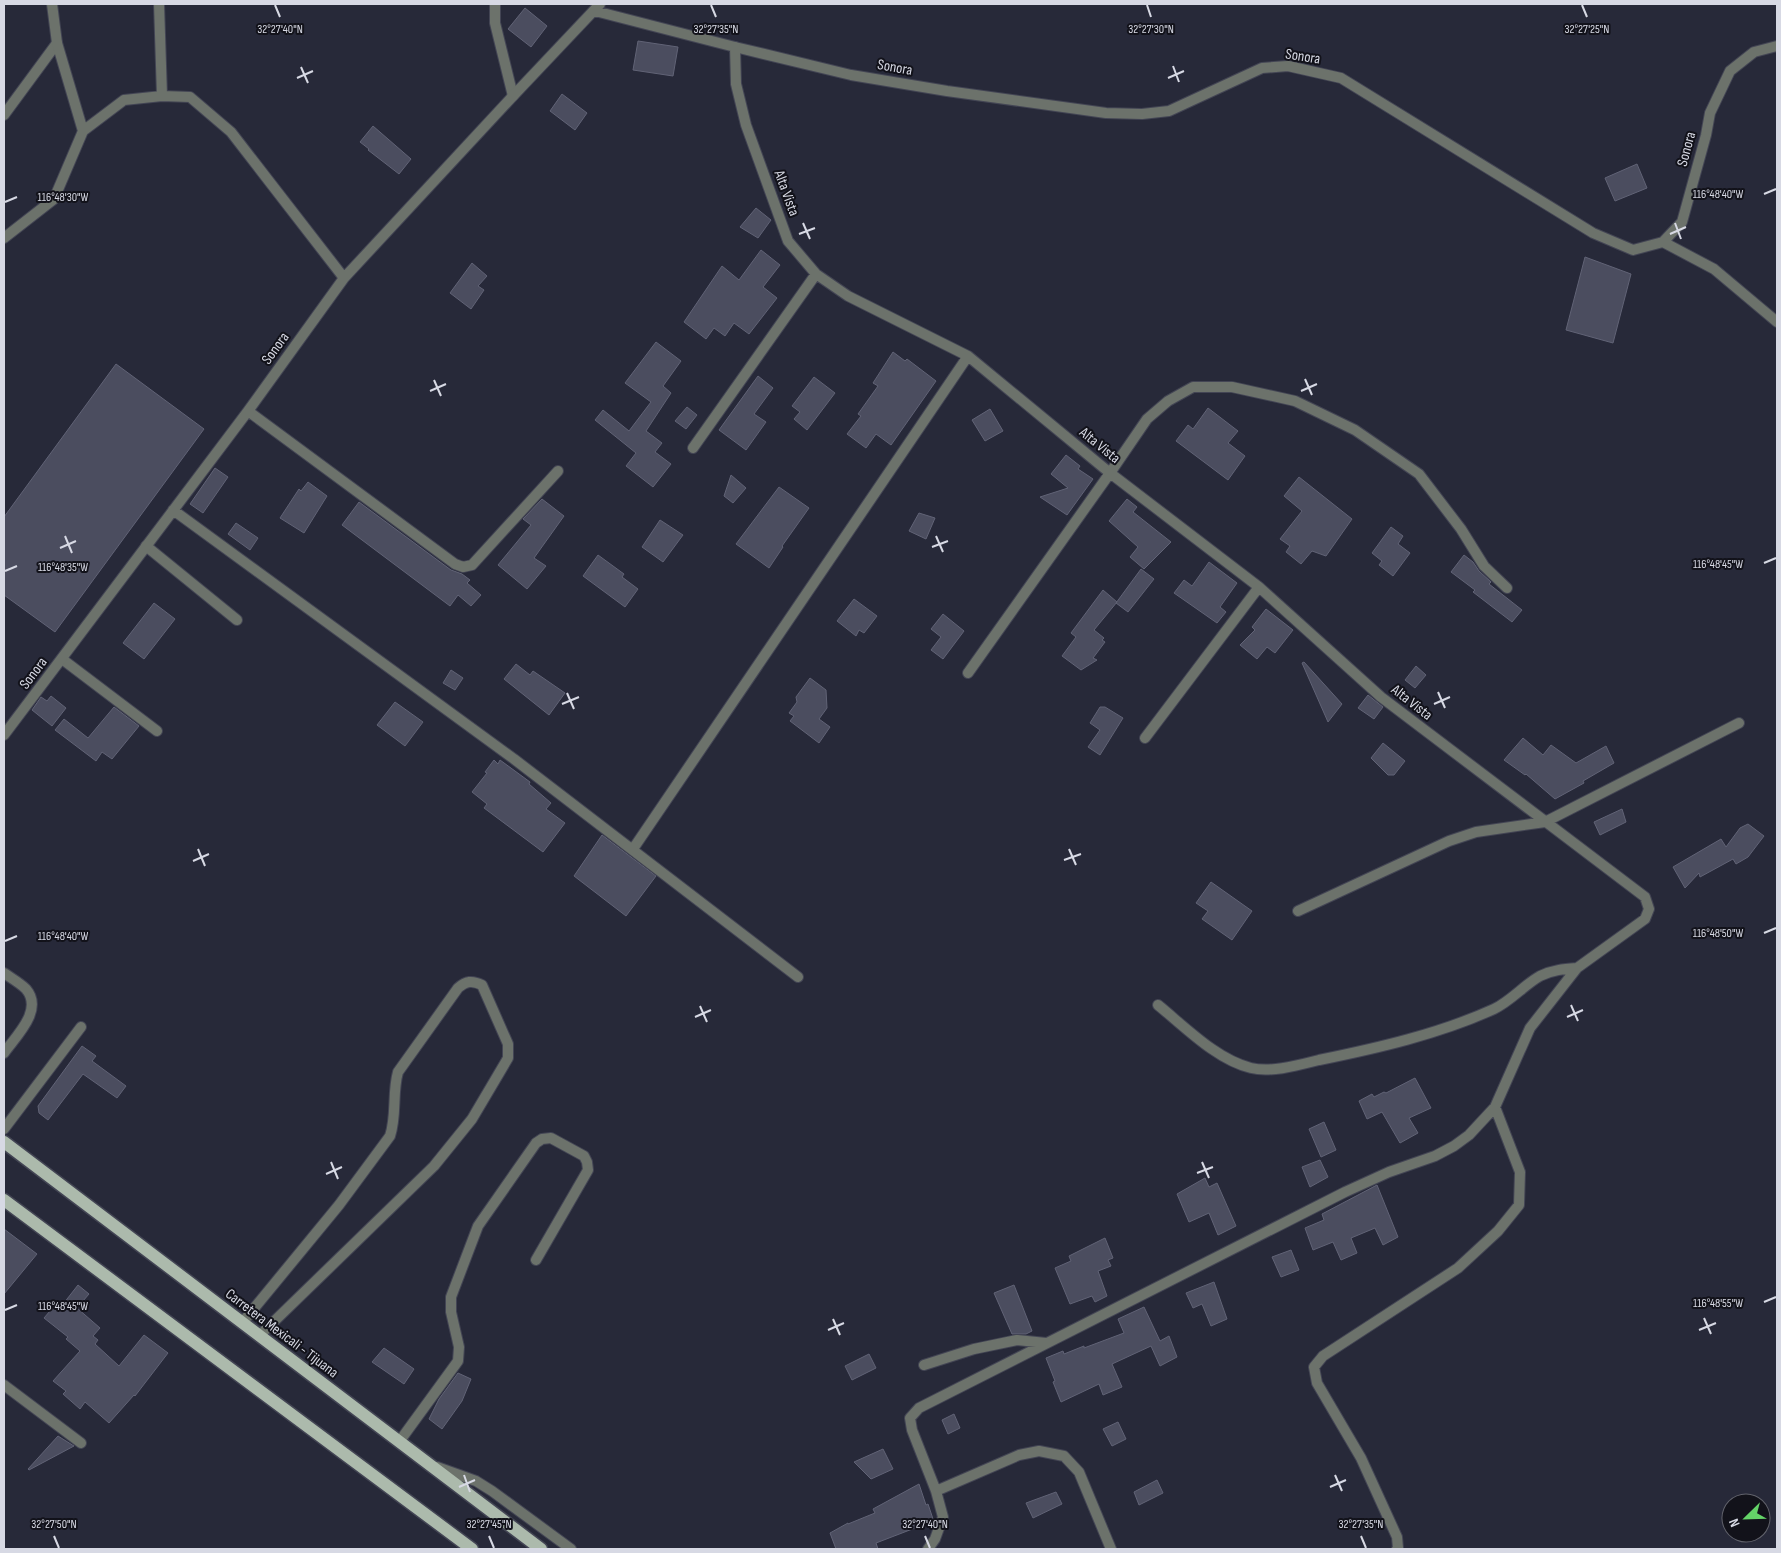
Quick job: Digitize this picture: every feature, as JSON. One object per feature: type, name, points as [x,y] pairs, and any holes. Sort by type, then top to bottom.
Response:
[{"type":"main road","name":"Carretera Mexicali - Tijuana","points":[[4,1142],[541,1549]]},
{"type":"main road","points":[[4,1200],[472,1549]]},
{"type":"street","points":[[52,4],[57,43],[83,132]]},
{"type":"street","points":[[159,4],[162,96]]},
{"type":"street","points":[[495,4],[495,23],[513,96]]},
{"type":"street","points":[[598,7],[735,47]]},
{"type":"street","name":"Sonora","points":[[4,735],[248,411],[344,278],[598,7]]},
{"type":"street","points":[[4,115],[57,43]]},
{"type":"street","name":"Sonora","points":[[735,47],[850,75],[947,91],[1106,113],[1142,114],[1169,111],[1262,68],[1288,66],[1341,78],[1593,233],[1633,250],[1663,242],[1682,222],[1706,135],[1710,113],[1730,71],[1754,52],[1777,46]]},
{"type":"street","name":"Alta Vista","points":[[735,47],[736,84],[746,125],[788,241],[816,274],[848,296],[968,356],[1110,473],[1259,587],[1381,697],[1645,897],[1648,909],[1645,919],[1577,968]]},
{"type":"street","points":[[4,238],[54,199],[83,132],[124,100],[162,96],[190,97],[231,132],[344,278]]},
{"type":"street","points":[[1663,242],[1714,269],[1777,322]]},
{"type":"street","points":[[693,448],[816,274]]},
{"type":"street","points":[[632,849],[968,356]]},
{"type":"street","points":[[968,673],[1147,419],[1168,401],[1193,387],[1232,387],[1295,402],[1355,430],[1419,474],[1461,529],[1484,566],[1507,588]]},
{"type":"street","points":[[248,411],[455,564],[463,566],[472,565],[558,471]]},
{"type":"street","points":[[173,510],[514,759],[798,977]]},
{"type":"street","points":[[146,546],[237,620]]},
{"type":"street","points":[[1145,738],[1259,587]]},
{"type":"street","points":[[62,659],[157,731]]},
{"type":"street","points":[[1298,911],[1449,841],[1476,832],[1545,822],[1739,723]]},
{"type":"street","points":[[1158,1005],[1211,1048],[1234,1062],[1254,1069],[1283,1068],[1363,1051],[1450,1027],[1496,1008],[1540,976],[1558,969],[1577,968]]},
{"type":"street","points":[[928,1549],[935,1539],[943,1516],[936,1491],[912,1430],[910,1418],[919,1408],[1344,1192],[1389,1172],[1435,1156],[1454,1146],[1469,1135],[1495,1107],[1530,1028],[1577,968]]},
{"type":"street","points":[[4,973],[26,990],[33,1007],[30,1017],[4,1052]]},
{"type":"street","points":[[242,1323],[339,1205],[390,1136],[393,1126],[395,1082],[398,1072],[458,988],[465,982],[475,981],[482,985],[508,1044],[508,1058],[472,1120],[434,1166],[259,1336]]},
{"type":"street","points":[[4,1129],[81,1027]]},
{"type":"street","points":[[1397,1549],[1397,1537],[1365,1467],[1317,1384],[1314,1368],[1323,1356],[1458,1268],[1498,1231],[1519,1205],[1520,1172],[1495,1107]]},
{"type":"street","points":[[399,1442],[458,1361],[459,1347],[451,1312],[451,1297],[478,1226],[536,1143],[542,1139],[551,1138],[584,1156],[588,1170],[536,1260]]},
{"type":"street","points":[[924,1365],[974,1349],[1017,1340],[1047,1343]]},
{"type":"street","points":[[4,1385],[80,1443]]},
{"type":"street","points":[[936,1491],[1019,1455],[1039,1451],[1064,1456],[1079,1472],[1111,1549]]},
{"type":"street","points":[[427,1463],[476,1481],[571,1549]]},
{"type":"building","points":[[525,8],[547,26],[531,47],[508,29]]},
{"type":"building","points":[[638,41],[678,47],[673,76],[633,70]]},
{"type":"building","points":[[562,94],[587,113],[575,130],[550,111]]},
{"type":"building","points":[[373,126],[411,159],[399,174],[360,142]]},
{"type":"building","points":[[1637,164],[1647,188],[1615,201],[1605,178]]},
{"type":"building","points":[[756,208],[771,220],[758,238],[740,227]]},
{"type":"building","points":[[761,250],[780,265],[763,287],[777,298],[749,334],[734,323],[725,336],[714,328],[706,339],[684,322],[722,266],[739,280]]},
{"type":"building","points":[[1585,257],[1631,274],[1613,343],[1566,330]]},
{"type":"building","points":[[472,263],[487,276],[478,286],[484,290],[471,309],[450,293]]},
{"type":"building","points":[[656,342],[681,361],[663,386],[671,393],[646,431],[662,443],[655,452],[671,464],[653,487],[626,466],[636,453],[595,420],[603,410],[629,431],[651,402],[625,383]]},
{"type":"building","points":[[893,352],[905,361],[907,359],[936,381],[891,445],[876,434],[866,448],[847,434],[861,416],[858,414],[878,386],[873,383]]},
{"type":"building","points":[[116,364],[204,429],[55,632],[4,595],[4,517]]},
{"type":"building","points":[[758,376],[773,388],[754,414],[766,422],[746,450],[719,430]]},
{"type":"building","points":[[814,377],[835,393],[807,430],[794,419],[800,412],[792,406]]},
{"type":"building","points":[[687,407],[697,415],[686,429],[675,421]]},
{"type":"building","points":[[1208,408],[1238,431],[1228,443],[1245,456],[1228,480],[1176,441],[1188,425],[1193,429]]},
{"type":"building","points":[[990,409],[1003,431],[985,441],[972,420]]},
{"type":"building","points":[[1066,455],[1080,466],[1078,469],[1093,479],[1067,515],[1040,497],[1068,488],[1051,474]]},
{"type":"building","points":[[215,468],[228,477],[203,513],[190,504]]},
{"type":"building","points":[[731,475],[746,488],[733,503],[724,496]]},
{"type":"building","points":[[1299,477],[1352,519],[1326,556],[1312,551],[1301,564],[1286,552],[1290,546],[1280,539],[1302,511],[1284,496]]},
{"type":"building","points":[[308,482],[327,496],[304,533],[280,518],[299,489],[301,491]]},
{"type":"building","points":[[779,487],[809,508],[769,568],[736,544]]},
{"type":"building","points":[[542,499],[564,516],[534,558],[546,566],[527,589],[498,565],[531,525],[523,519]]},
{"type":"building","points":[[1127,499],[1137,507],[1133,512],[1171,542],[1144,569],[1130,557],[1138,547],[1109,521]]},
{"type":"building","points":[[359,502],[451,570],[462,574],[470,580],[467,583],[481,595],[471,606],[458,595],[450,606],[342,525]]},
{"type":"building","points":[[919,513],[935,518],[926,539],[909,531]]},
{"type":"building","points":[[660,520],[683,535],[663,562],[642,547]]},
{"type":"building","points":[[236,523],[258,538],[250,550],[228,534]]},
{"type":"building","points":[[1391,527],[1403,536],[1398,544],[1410,553],[1393,576],[1379,565],[1382,561],[1372,553]]},
{"type":"building","points":[[598,555],[624,574],[622,577],[638,589],[625,607],[583,576]]},
{"type":"building","points":[[1464,555],[1491,582],[1489,584],[1522,610],[1512,622],[1473,592],[1475,590],[1451,572]]},
{"type":"building","points":[[1209,562],[1237,583],[1220,607],[1226,612],[1217,623],[1174,593],[1184,580],[1192,586]]},
{"type":"building","points":[[1141,569],[1154,579],[1128,612],[1116,603]]},
{"type":"building","points":[[1103,590],[1117,602],[1094,630],[1104,638],[1102,640],[1105,642],[1093,658],[1097,660],[1081,670],[1062,656],[1076,637],[1071,633]]},
{"type":"building","points":[[854,599],[877,616],[864,633],[859,630],[856,636],[837,621]]},
{"type":"building","points":[[154,603],[175,619],[144,659],[123,643]]},
{"type":"building","points":[[1266,609],[1293,630],[1275,653],[1267,647],[1257,659],[1240,645],[1255,630],[1252,627]]},
{"type":"building","points":[[943,614],[964,631],[943,659],[931,650],[941,637],[931,629]]},
{"type":"building","points":[[1304,662],[1342,704],[1328,722],[1302,663]]},
{"type":"building","points":[[516,664],[530,675],[533,671],[565,693],[549,715],[504,679]]},
{"type":"building","points":[[1416,666],[1426,675],[1415,688],[1405,680]]},
{"type":"building","points":[[451,670],[463,678],[455,690],[443,683]]},
{"type":"building","points":[[810,678],[826,690],[827,708],[819,719],[830,727],[819,743],[790,721],[794,716],[789,713],[797,702],[796,697]]},
{"type":"building","points":[[1368,695],[1383,707],[1374,719],[1358,708]]},
{"type":"building","points":[[51,696],[66,708],[52,726],[32,710],[41,697],[47,701]]},
{"type":"building","points":[[395,702],[423,722],[405,746],[377,725]]},
{"type":"building","points":[[114,707],[139,726],[112,759],[102,752],[96,761],[55,730],[64,719],[88,738]]},
{"type":"building","points":[[1100,707],[1105,707],[1123,718],[1100,755],[1088,747],[1100,730],[1090,723]]},
{"type":"building","points":[[1523,738],[1543,755],[1551,745],[1576,763],[1606,746],[1614,763],[1555,799],[1526,774],[1504,760]]},
{"type":"building","points":[[1383,743],[1405,761],[1394,775],[1388,775],[1371,758]]},
{"type":"building","points":[[494,760],[498,764],[500,760],[530,782],[529,784],[551,803],[546,809],[565,823],[543,852],[484,808],[487,804],[472,792],[487,773],[485,772]]},
{"type":"building","points":[[1622,809],[1626,822],[1600,835],[1594,822]]},
{"type":"building","points":[[1748,824],[1764,836],[1748,857],[1736,864],[1733,859],[1700,877],[1699,873],[1685,888],[1673,867],[1721,839],[1726,847],[1740,828]]},
{"type":"building","points":[[602,835],[656,876],[626,916],[574,876]]},
{"type":"building","points":[[1211,882],[1252,911],[1232,940],[1202,919],[1208,911],[1196,903]]},
{"type":"building","points":[[82,1046],[96,1056],[92,1061],[126,1086],[117,1098],[83,1074],[48,1120],[39,1113],[38,1106]]},
{"type":"building","points":[[1415,1078],[1431,1108],[1409,1118],[1418,1133],[1400,1143],[1382,1112],[1367,1119],[1359,1101],[1372,1094],[1374,1097],[1384,1092],[1386,1093]]},
{"type":"building","points":[[1324,1122],[1336,1150],[1321,1157],[1309,1129]]},
{"type":"building","points":[[1320,1160],[1328,1177],[1310,1187],[1302,1167]]},
{"type":"building","points":[[1205,1178],[1209,1187],[1217,1183],[1236,1226],[1218,1235],[1209,1213],[1189,1222],[1177,1194]]},
{"type":"building","points":[[1377,1185],[1398,1237],[1383,1245],[1375,1228],[1351,1238],[1357,1253],[1341,1260],[1333,1242],[1313,1250],[1305,1228],[1324,1220],[1322,1214]]},
{"type":"building","points":[[4,1229],[37,1254],[4,1294]]},
{"type":"building","points":[[1105,1238],[1113,1258],[1108,1260],[1111,1266],[1098,1271],[1107,1296],[1095,1302],[1092,1296],[1070,1304],[1055,1268],[1071,1261],[1069,1256]]},
{"type":"building","points":[[1291,1250],[1299,1270],[1281,1277],[1272,1257]]},
{"type":"building","points":[[1214,1282],[1227,1319],[1211,1326],[1202,1304],[1193,1308],[1186,1293]]},
{"type":"building","points":[[78,1285],[89,1294],[77,1308],[100,1328],[93,1336],[98,1340],[95,1344],[119,1366],[144,1335],[168,1353],[135,1396],[109,1423],[85,1402],[80,1409],[63,1394],[66,1391],[53,1381],[80,1351],[66,1339],[68,1337],[44,1318],[56,1304],[60,1308]]},
{"type":"building","points":[[1014,1285],[1032,1331],[1026,1334],[1012,1334],[994,1293]]},
{"type":"building","points":[[1144,1307],[1160,1341],[1169,1336],[1177,1357],[1160,1366],[1151,1346],[1112,1364],[1122,1387],[1103,1395],[1099,1384],[1061,1402],[1046,1358],[1063,1351],[1064,1354],[1084,1346],[1084,1348],[1124,1333],[1118,1319]]},
{"type":"building","points":[[384,1348],[414,1369],[404,1384],[372,1362]]},
{"type":"building","points":[[869,1354],[876,1368],[852,1380],[845,1366]]},
{"type":"building","points":[[458,1373],[471,1379],[462,1401],[442,1429],[429,1419],[439,1399]]},
{"type":"building","points":[[954,1414],[960,1428],[948,1434],[942,1420]]},
{"type":"building","points":[[1118,1422],[1126,1439],[1112,1446],[1103,1429]]},
{"type":"building","points":[[58,1436],[74,1446],[29,1470],[28,1469]]},
{"type":"building","points":[[883,1449],[893,1469],[871,1479],[854,1462]]},
{"type":"building","points":[[1157,1480],[1163,1493],[1139,1505],[1134,1492]]},
{"type":"building","points":[[919,1484],[933,1519],[914,1525],[915,1528],[876,1543],[878,1549],[836,1549],[830,1533],[848,1523],[875,1513],[873,1509]]},
{"type":"building","points":[[1056,1492],[1062,1504],[1033,1518],[1026,1503]]}]
